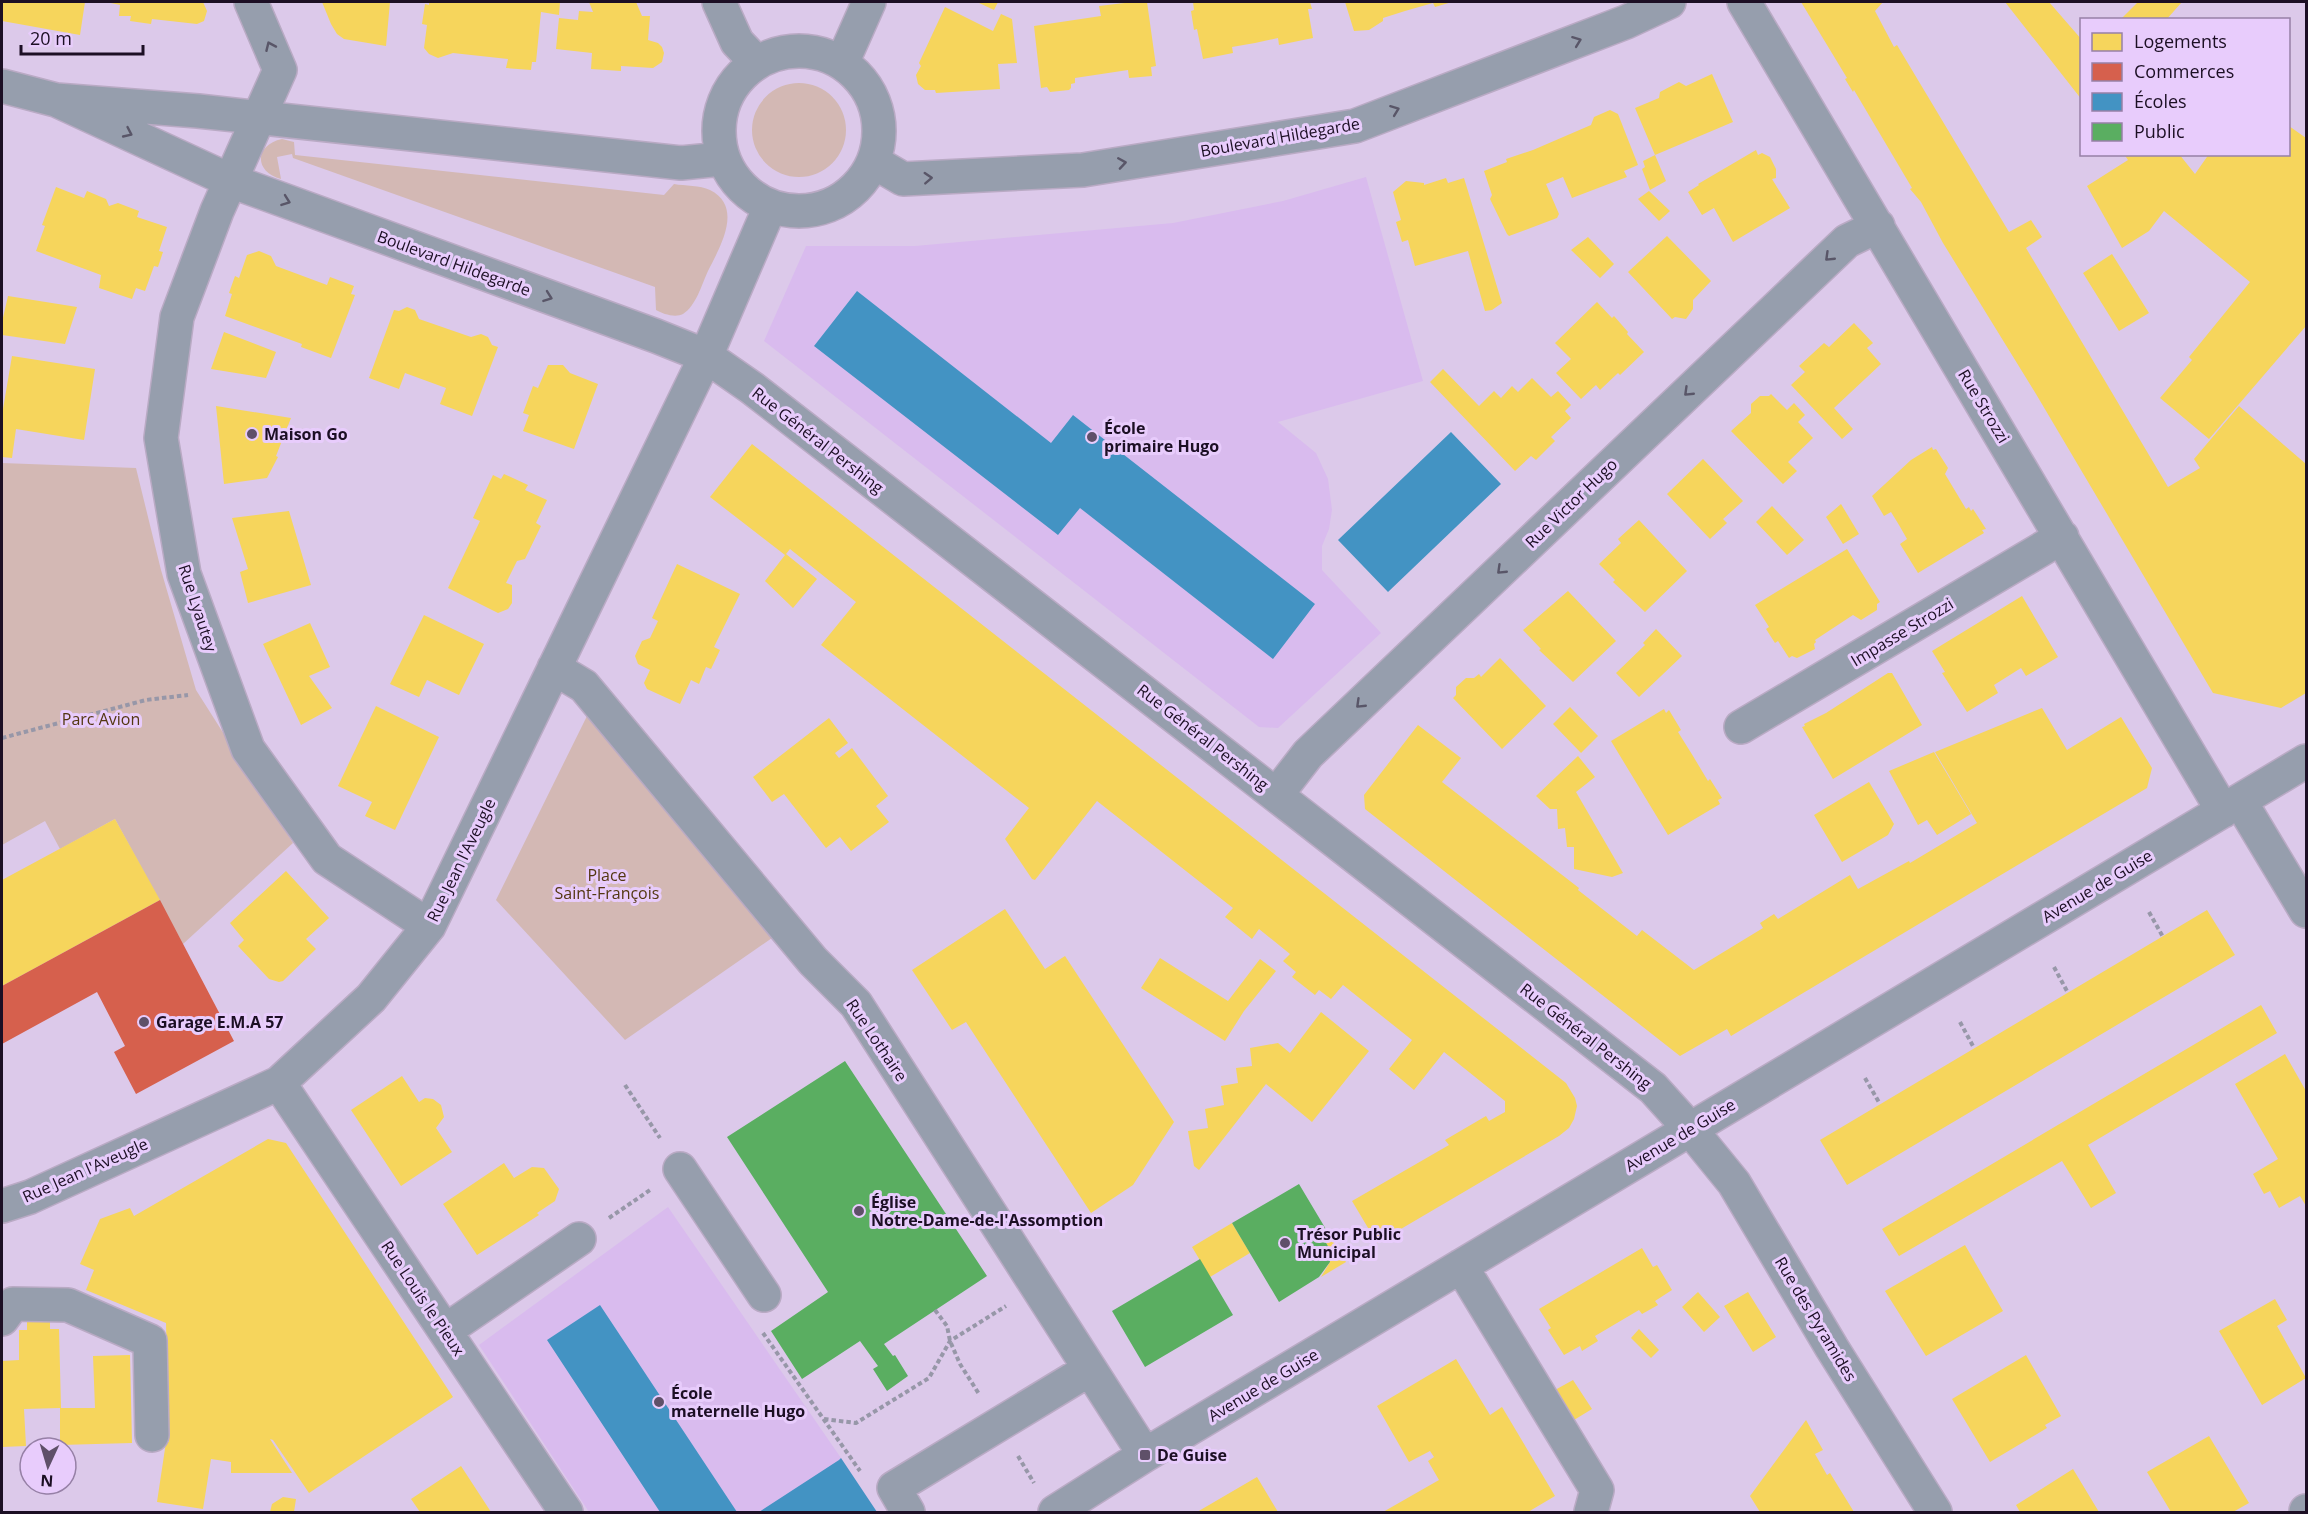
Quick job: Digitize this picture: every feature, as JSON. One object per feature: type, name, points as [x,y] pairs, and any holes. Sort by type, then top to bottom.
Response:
[{"type":"street","name":"Rue Lyautey","points":[[251,2],[280,69],[231,181],[177,318],[161,438],[184,574],[248,749],[327,859],[429,926]]},
{"type":"street","points":[[719,2],[737,42],[756,62]]},
{"type":"street","points":[[842,63],[868,2]]},
{"type":"street","name":"Boulevard Hildegarde","points":[[874,162],[903,179],[1083,170],[1355,126],[1626,22],[1669,2]]},
{"type":"street","name":"Rue Strozzi","points":[[1744,2],[2062,537],[2231,806],[2307,911]]},
{"type":"street","points":[[784,51],[814,51],[842,63],[863,82],[876,106],[880,135],[874,162],[857,188],[831,206],[801,212],[770,207],[741,188],[722,159],[718,132],[722,105],[735,81],[756,62],[784,51]]},
{"type":"street","name":"Boulevard Hildegarde","points":[[2,86],[56,100],[198,111],[681,163],[722,159]]},
{"type":"street","name":"Boulevard Hildegarde","points":[[56,100],[231,181],[645,332],[706,357]]},
{"type":"street","points":[[706,357],[770,207]]},
{"type":"street","name":"Rue Victor Hugo","points":[[1277,794],[1308,754],[1847,241],[1878,226]]},
{"type":"street","name":"Rue Jean l'Aveugle","points":[[2,1206],[30,1197],[279,1083],[371,998],[429,926],[706,357]]},
{"type":"street","name":"Rue Général Pershing","points":[[706,357],[752,388],[1653,1088],[1690,1129]]},
{"type":"street","name":"Impasse Strozzi","points":[[1741,727],[2062,537]]},
{"type":"street","name":"Rue Lothaire","points":[[554,668],[584,686],[813,961],[856,1004],[1145,1455]]},
{"type":"street","name":"Avenue de Guise","points":[[1059,1512],[1145,1455],[2307,761]]},
{"type":"street","name":"Rue Louis le Pieux","points":[[279,1083],[566,1512]]},
{"type":"street","name":"Rue des Pyramides","points":[[1690,1129],[1734,1183],[1935,1512]]},
{"type":"street","points":[[680,1169],[764,1295]]},
{"type":"street","points":[[445,1331],[579,1239]]},
{"type":"street","points":[[1461,1266],[1597,1490],[1591,1512]]},
{"type":"street","points":[[2,1319],[13,1304],[68,1305],[150,1341],[152,1435]]},
{"type":"street","points":[[908,1512],[894,1488],[1090,1369]]},
{"type":"path","points":[[2,738],[146,700],[198,693]]},
{"type":"path","points":[[2149,912],[2163,937]]},
{"type":"path","points":[[2054,967],[2068,993]]},
{"type":"path","points":[[1960,1022],[1974,1048]]},
{"type":"path","points":[[1865,1078],[1880,1104]]},
{"type":"path","points":[[579,1239],[680,1169],[625,1085]]},
{"type":"path","points":[[824,1419],[856,1423],[866,1417],[928,1378],[950,1341],[1016,1300]]},
{"type":"path","points":[[936,1310],[947,1326],[950,1341],[966,1374]]},
{"type":"path","points":[[765,1336],[846,1451]]},
{"type":"shaded area","name":"École primaire Hugo","points":[[1366,177],[1423,381],[1278,422],[1316,453],[1328,479],[1332,510],[1329,529],[1322,546],[1322,570],[1381,633],[1278,728],[1259,727],[764,341],[806,246],[915,246],[1173,223],[1283,201]]},
{"type":"shaded area","name":"École maternelle Hugo","points":[[668,1207],[877,1512],[589,1512],[479,1345]]},
{"type":"green space","points":[[799,83],[817,87],[832,97],[842,112],[846,130],[842,148],[832,163],[817,173],[799,177],[781,173],[766,163],[756,148],[752,130],[756,112],[766,97],[781,87]]},
{"type":"green space","points":[[282,139],[294,142],[295,155],[664,195],[674,184],[702,187],[720,197],[726,206],[726,228],[718,251],[692,306],[683,314],[669,315],[656,310],[655,287],[293,158],[292,154],[277,157],[281,179],[272,176],[262,165],[262,152],[273,142]]},
{"type":"green space","name":"Parc Avion","points":[[2,463],[136,468],[161,570],[196,690],[293,843],[183,944],[115,819],[60,849],[45,821],[2,845]]},
{"type":"green space","name":"Place Saint-François","points":[[587,716],[772,938],[625,1040],[496,900]]},
{"type":"building: Logements","points":[[2,2],[85,2],[80,35],[2,21]]},
{"type":"building: Logements","points":[[106,2],[203,2],[207,11],[204,21],[197,24],[152,19],[151,24],[130,21],[131,16],[119,16],[120,5]]},
{"type":"building: Logements","points":[[322,2],[390,2],[386,46],[344,39],[337,34],[331,24]]},
{"type":"building: Logements","points":[[429,2],[560,2],[559,15],[541,12],[536,62],[532,62],[531,70],[506,68],[508,59],[453,53],[438,58],[429,54],[424,48],[427,25],[422,24],[425,4],[429,5]]},
{"type":"building: Logements","points":[[589,2],[636,2],[642,16],[650,16],[648,40],[662,47],[664,53],[662,62],[653,68],[621,66],[621,71],[591,69],[592,53],[556,49],[559,18],[578,20],[579,11],[593,12]]},
{"type":"building: Logements","points":[[977,2],[998,2],[994,10]]},
{"type":"building: Logements","points":[[1147,2],[1156,66],[1151,67],[1152,76],[1129,78],[1128,70],[1075,78],[1075,83],[1071,84],[1069,90],[1050,92],[1047,87],[1041,88],[1034,26],[1101,16],[1099,6]]},
{"type":"building: Logements","points":[[1193,2],[1310,2],[1312,9],[1308,9],[1313,38],[1279,45],[1278,38],[1232,47],[1233,53],[1203,59],[1197,29],[1194,30],[1191,11],[1194,10]]},
{"type":"building: Logements","points":[[1345,2],[1452,2],[1435,7],[1433,3],[1405,11],[1383,18],[1383,21],[1369,30],[1354,31]]},
{"type":"building: Logements","points":[[1801,2],[1883,2],[1875,11],[1894,47],[1897,45],[2009,232],[2031,220],[2042,237],[2026,248],[2168,487],[2200,468],[2194,459],[2239,406],[2306,464],[2306,693],[2281,708],[2213,693],[2036,394],[1943,243],[1921,202],[1910,189],[1912,188]]},
{"type":"building: Logements","points":[[2005,2],[2049,2],[2080,38],[2080,97]]},
{"type":"building: Logements","points":[[2138,2],[2182,2],[2168,18],[2122,18]]},
{"type":"building: Logements","points":[[945,7],[993,31],[1001,14],[1012,19],[1017,63],[998,64],[1000,89],[936,93],[935,90],[925,90],[918,84],[916,75],[921,66],[919,63]]},
{"type":"building: Logements","points":[[1712,74],[1733,122],[1655,155],[1635,108],[1659,98],[1660,92],[1679,82],[1686,86]]},
{"type":"building: Logements","points":[[1610,110],[1618,114],[1638,165],[1624,171],[1627,177],[1572,198],[1563,177],[1546,184],[1559,214],[1557,218],[1509,236],[1490,199],[1492,195],[1484,171],[1507,162],[1506,159],[1591,125],[1594,117]]},
{"type":"building: Logements","points":[[2290,127],[2306,138],[2306,326],[2209,439],[2160,398],[2192,360],[2189,357],[2250,282],[2164,211],[2149,231],[2122,248],[2087,186],[2128,160],[2125,156],[2181,156],[2195,174],[2208,156],[2290,156]]},
{"type":"building: Logements","points":[[1756,150],[1758,155],[1762,153],[1770,157],[1776,169],[1776,178],[1772,179],[1790,208],[1733,242],[1714,208],[1702,215],[1688,192]]},
{"type":"building: Logements","points":[[1655,155],[1666,181],[1650,190],[1642,169],[1645,167],[1643,161]]},
{"type":"building: Logements","points":[[1446,178],[1448,183],[1464,178],[1502,303],[1492,310],[1485,311],[1468,251],[1415,266],[1408,240],[1402,242],[1396,222],[1401,220],[1393,192],[1406,181],[1424,183],[1424,185]]},
{"type":"building: Logements","points":[[56,187],[84,198],[87,191],[106,199],[109,206],[118,203],[139,211],[137,217],[167,227],[159,251],[163,252],[158,267],[154,266],[145,291],[136,288],[132,299],[99,288],[101,275],[36,251],[45,226],[42,225]]},
{"type":"building: Logements","points":[[1649,191],[1670,211],[1659,221],[1638,199]]},
{"type":"building: Logements","points":[[1667,236],[1711,281],[1693,300],[1693,309],[1686,319],[1675,317],[1672,319],[1628,272]]},
{"type":"building: Logements","points":[[1588,237],[1614,264],[1600,278],[1571,250]]},
{"type":"building: Logements","points":[[259,251],[271,256],[276,266],[327,285],[330,277],[354,286],[351,294],[355,295],[331,358],[301,347],[302,344],[225,316],[235,276],[239,278],[247,255]]},
{"type":"building: Logements","points":[[2112,254],[2149,313],[2119,331],[2083,273]]},
{"type":"building: Logements","points":[[8,296],[77,307],[65,344],[2,335],[2,322]]},
{"type":"building: Logements","points":[[1597,302],[1612,318],[1614,316],[1644,352],[1600,390],[1596,385],[1581,399],[1556,373],[1571,359],[1555,343]]},
{"type":"building: Logements","points":[[407,307],[415,310],[419,319],[471,337],[481,334],[488,337],[492,345],[498,347],[472,416],[440,404],[446,388],[405,373],[399,389],[369,378],[394,310],[399,311]]},
{"type":"building: Logements","points":[[1854,323],[1873,343],[1867,348],[1881,364],[1834,408],[1853,429],[1842,439],[1791,385],[1805,372],[1799,366],[1824,343],[1829,347]]},
{"type":"building: Logements","points":[[224,332],[276,352],[266,378],[211,369]]},
{"type":"building: Logements","points":[[12,356],[95,369],[84,440],[16,429],[12,458],[2,457],[2,415]]},
{"type":"building: Logements","points":[[548,365],[563,365],[570,373],[598,384],[574,449],[523,431],[529,415],[523,413],[533,386],[538,388]]},
{"type":"building: Logements","points":[[1443,369],[1479,406],[1494,391],[1501,398],[1512,386],[1518,392],[1532,378],[1551,397],[1558,391],[1571,405],[1565,411],[1571,418],[1551,437],[1555,441],[1536,460],[1531,456],[1515,471],[1430,382]]},
{"type":"building: Logements","points":[[1771,394],[1787,410],[1794,403],[1805,415],[1798,422],[1813,438],[1788,462],[1797,471],[1783,484],[1731,431],[1751,413],[1751,404],[1760,396]]},
{"type":"building: Logements","name":"Maison Go","points":[[216,406],[291,418],[276,456],[278,457],[267,478],[224,484]]},
{"type":"building: Logements","points":[[752,444],[1566,1083],[1577,1106],[1569,1128],[1377,1243],[1352,1201],[1449,1145],[1445,1140],[1486,1116],[1489,1121],[1505,1112],[1505,1101],[1444,1052],[1414,1090],[1389,1069],[1412,1040],[1343,985],[1331,999],[1319,990],[1315,995],[1292,977],[1296,972],[1283,961],[1290,954],[1259,929],[1252,939],[1225,917],[1233,908],[1097,801],[1035,880],[1032,879],[1005,839],[1029,808],[821,645],[856,602],[790,549],[786,554],[817,579],[793,608],[765,581],[785,555],[710,497]]},
{"type":"building: Logements","points":[[1932,447],[1933,450],[1936,449],[1948,468],[1945,474],[1966,509],[1969,507],[1971,511],[1973,509],[1986,529],[1982,530],[1984,533],[1918,573],[1900,544],[1907,539],[1899,525],[1891,512],[1884,516],[1872,496],[1911,460]]},
{"type":"building: Logements","points":[[1703,459],[1743,501],[1723,519],[1727,523],[1710,539],[1667,494]]},
{"type":"building: Logements","points":[[504,474],[528,485],[525,490],[547,500],[536,523],[541,526],[525,559],[517,561],[506,583],[512,585],[512,603],[508,609],[498,613],[448,588],[480,521],[473,518],[493,475],[501,479]]},
{"type":"building: Logements","points":[[1841,504],[1859,534],[1843,544],[1826,517]]},
{"type":"building: Logements","points":[[1772,506],[1804,540],[1787,555],[1756,522]]},
{"type":"building: Logements","points":[[289,511],[311,585],[248,603],[240,572],[248,569],[232,518]]},
{"type":"building: Logements","points":[[1639,520],[1687,571],[1645,612],[1613,582],[1615,580],[1599,564],[1621,543],[1618,539]]},
{"type":"building: Logements","points":[[1847,549],[1880,602],[1877,604],[1877,610],[1861,620],[1853,615],[1815,640],[1815,649],[1797,658],[1792,656],[1789,658],[1778,641],[1775,643],[1766,629],[1769,627],[1755,605]]},
{"type":"building: Logements","points":[[677,564],[740,594],[714,647],[720,650],[711,669],[706,667],[699,684],[691,680],[680,704],[647,689],[644,683],[650,670],[638,664],[635,656],[642,641],[650,638],[658,621],[652,618]]},
{"type":"building: Logements","points":[[1568,591],[1616,641],[1573,682],[1539,650],[1541,649],[1523,630]]},
{"type":"building: Logements","points":[[2022,596],[2058,657],[2026,676],[2021,668],[1994,685],[1998,693],[1967,712],[1942,673],[1945,672],[1932,651]]},
{"type":"building: Logements","points":[[424,615],[484,644],[459,695],[427,680],[419,697],[390,684]]},
{"type":"building: Logements","points":[[310,623],[330,667],[309,676],[332,708],[301,725],[263,644]]},
{"type":"building: Logements","points":[[1656,629],[1682,656],[1639,697],[1616,673],[1645,645],[1643,643]]},
{"type":"building: Logements","points":[[1500,658],[1546,706],[1502,749],[1453,698],[1456,695],[1456,687],[1466,678],[1474,678],[1479,674],[1481,677]]},
{"type":"building: Logements","points":[[1888,673],[1892,673],[1922,725],[1833,779],[1802,727]]},
{"type":"building: Logements","points":[[376,706],[439,737],[395,830],[365,816],[372,802],[338,786]]},
{"type":"building: Logements","points":[[1570,707],[1598,736],[1581,753],[1553,724]]},
{"type":"building: Logements","points":[[2042,708],[2067,750],[2121,717],[2152,768],[2147,788],[1731,1036],[1727,1029],[1680,1056],[1365,809],[1364,795],[1418,725],[1461,758],[1442,782],[1637,936],[1642,930],[1694,970],[1763,928],[1760,923],[1774,914],[1778,919],[1850,875],[1858,889],[1909,861],[1910,863],[1977,823],[1935,752]]},
{"type":"building: Logements","points":[[1664,709],[1666,713],[1669,710],[1681,730],[1678,732],[1708,781],[1710,779],[1722,798],[1718,800],[1720,804],[1668,835],[1611,741]]},
{"type":"building: Logements","points":[[829,718],[848,743],[835,753],[839,758],[852,748],[888,796],[876,806],[889,822],[851,851],[840,837],[826,848],[784,794],[772,802],[753,777]]},
{"type":"building: Logements","points":[[1934,752],[1971,814],[1937,835],[1927,820],[1918,825],[1889,771]]},
{"type":"building: Logements","points":[[1578,756],[1595,777],[1576,792],[1623,873],[1612,877],[1574,869],[1574,847],[1567,847],[1565,828],[1558,829],[1557,809],[1550,809],[1536,796]]},
{"type":"building: Logements","points":[[1869,782],[1894,824],[1888,835],[1842,862],[1814,815]]},
{"type":"building: Logements","points":[[115,819],[160,900],[2,986],[2,880]]},
{"type":"building: Logements","points":[[286,871],[329,918],[306,939],[316,949],[283,981],[279,982],[269,979],[238,946],[244,940],[230,923]]},
{"type":"building: Logements","points":[[1005,909],[1045,969],[1065,956],[1174,1122],[1133,1185],[1091,1213],[966,1022],[952,1030],[912,970]]},
{"type":"building: Logements","points":[[2207,910],[2235,955],[1847,1185],[1820,1140]]},
{"type":"building: Logements","points":[[1160,958],[1228,1001],[1260,959],[1276,971],[1244,1011],[1225,1041],[1141,988]]},
{"type":"building: Logements","points":[[2261,1005],[2277,1033],[2088,1145],[2116,1193],[2091,1208],[2062,1161],[1899,1256],[1882,1229]]},
{"type":"building: Logements","points":[[1321,1012],[1369,1051],[1312,1122],[1266,1084],[1199,1170],[1194,1166],[1188,1131],[1208,1128],[1205,1109],[1224,1105],[1221,1086],[1238,1083],[1236,1068],[1252,1066],[1250,1048],[1278,1043],[1290,1053]]},
{"type":"building: Logements","points":[[2285,1054],[2306,1091],[2306,1206],[2300,1196],[2279,1208],[2270,1191],[2264,1194],[2253,1174],[2278,1159],[2235,1084]]},
{"type":"building: Logements","points":[[402,1076],[419,1102],[425,1098],[433,1099],[441,1105],[444,1117],[436,1128],[452,1152],[401,1186],[351,1110]]},
{"type":"building: Logements","points":[[268,1139],[286,1143],[453,1397],[309,1493],[273,1440],[270,1439],[292,1473],[231,1473],[231,1462],[211,1459],[203,1509],[157,1502],[166,1442],[169,1442],[166,1323],[86,1290],[94,1270],[80,1264],[100,1219],[130,1208],[134,1216]]},
{"type":"building: Logements","points":[[504,1163],[514,1178],[532,1167],[544,1168],[559,1189],[555,1201],[537,1213],[539,1215],[477,1255],[443,1204]]},
{"type":"building: Logements","points":[[1232,1223],[1250,1253],[1210,1277],[1192,1247]]},
{"type":"building: Logements","points":[[1327,1231],[1346,1262],[1321,1277],[1330,1262],[1329,1248],[1321,1234]]},
{"type":"building: Logements","points":[[1965,1245],[2003,1311],[1926,1356],[1885,1291]]},
{"type":"building: Logements","points":[[1642,1248],[1653,1267],[1657,1265],[1672,1290],[1655,1301],[1658,1305],[1642,1314],[1639,1310],[1595,1336],[1598,1341],[1582,1351],[1580,1346],[1564,1355],[1548,1330],[1551,1328],[1539,1309]]},
{"type":"building: Logements","points":[[1698,1292],[1720,1317],[1704,1332],[1682,1307]]},
{"type":"building: Logements","points":[[1748,1292],[1776,1337],[1753,1352],[1724,1306]]},
{"type":"building: Logements","points":[[2275,1299],[2287,1320],[2277,1326],[2306,1378],[2262,1405],[2219,1331]]},
{"type":"building: Logements","points":[[46,1317],[50,1321],[50,1329],[59,1329],[61,1408],[95,1408],[93,1356],[130,1355],[132,1443],[78,1444],[78,1436],[60,1436],[60,1408],[24,1409],[25,1436],[18,1436],[18,1446],[2,1447],[2,1361],[19,1360],[19,1330],[27,1330],[27,1320]]},
{"type":"building: Logements","points":[[1639,1329],[1659,1350],[1651,1358],[1631,1338]]},
{"type":"building: Logements","points":[[2026,1355],[2061,1416],[2045,1425],[2047,1428],[1990,1462],[1952,1399]]},
{"type":"building: Logements","points":[[1456,1359],[1490,1415],[1502,1407],[1555,1496],[1528,1512],[1383,1512],[1439,1480],[1428,1461],[1434,1457],[1430,1451],[1409,1462],[1377,1406]]},
{"type":"building: Logements","points":[[1573,1380],[1592,1409],[1574,1420],[1555,1390]]},
{"type":"building: Logements","points":[[1806,1420],[1823,1450],[1815,1454],[1827,1475],[1830,1473],[1854,1512],[1760,1512],[1750,1496]]},
{"type":"building: Logements","points":[[2209,1436],[2249,1503],[2233,1512],[2171,1512],[2147,1472]]},
{"type":"building: Logements","points":[[461,1466],[491,1512],[420,1512],[411,1499]]},
{"type":"building: Logements","points":[[2073,1469],[2099,1512],[2020,1512],[2016,1505]]},
{"type":"building: Logements","points":[[1257,1477],[1278,1512],[1197,1512]]},
{"type":"building: Logements","points":[[283,1497],[296,1499],[294,1512],[270,1512],[272,1504]]},
{"type":"building: Commerces","points":[[160,900],[234,1041],[136,1094],[114,1052],[125,1046],[97,992],[2,1044],[2,986]]},
{"type":"building: Écoles","points":[[857,291],[1051,443],[1073,415],[1315,604],[1273,659],[1080,508],[1058,535],[814,346]]},
{"type":"building: Écoles","points":[[1451,432],[1501,484],[1388,592],[1338,540]]},
{"type":"building: Écoles","points":[[600,1305],[737,1512],[660,1512],[547,1340]]},
{"type":"building: Écoles","points":[[841,1458],[877,1512],[759,1512],[839,1460]]},
{"type":"building: Public","name":"Église Notre-Dame-de-l'Assomption","points":[[845,1061],[987,1276],[884,1344],[893,1356],[895,1355],[908,1376],[887,1391],[873,1369],[878,1366],[860,1341],[802,1379],[771,1331],[828,1292],[727,1137]]},
{"type":"building: Public","name":"Trésor Public Municipal","points":[[1299,1184],[1327,1231],[1321,1234],[1329,1248],[1330,1262],[1319,1277],[1279,1302],[1232,1223]]},
{"type":"building: Public","points":[[1200,1259],[1233,1315],[1145,1367],[1112,1311]]},
{"type":"place","name":"Maison Go","points":[[252,434]]},
{"type":"place","name":"École primaire Hugo","points":[[1092,437]]},
{"type":"place","name":"Garage E.M.A 57","points":[[144,1022]]},
{"type":"place","name":"Église Notre-Dame-de-l'Assomption","points":[[859,1211]]},
{"type":"place","name":"Trésor Public Municipal","points":[[1285,1243]]},
{"type":"place","name":"École maternelle Hugo","points":[[659,1402]]},
{"type":"place","name":"De Guise","points":[[1145,1455]]}]
